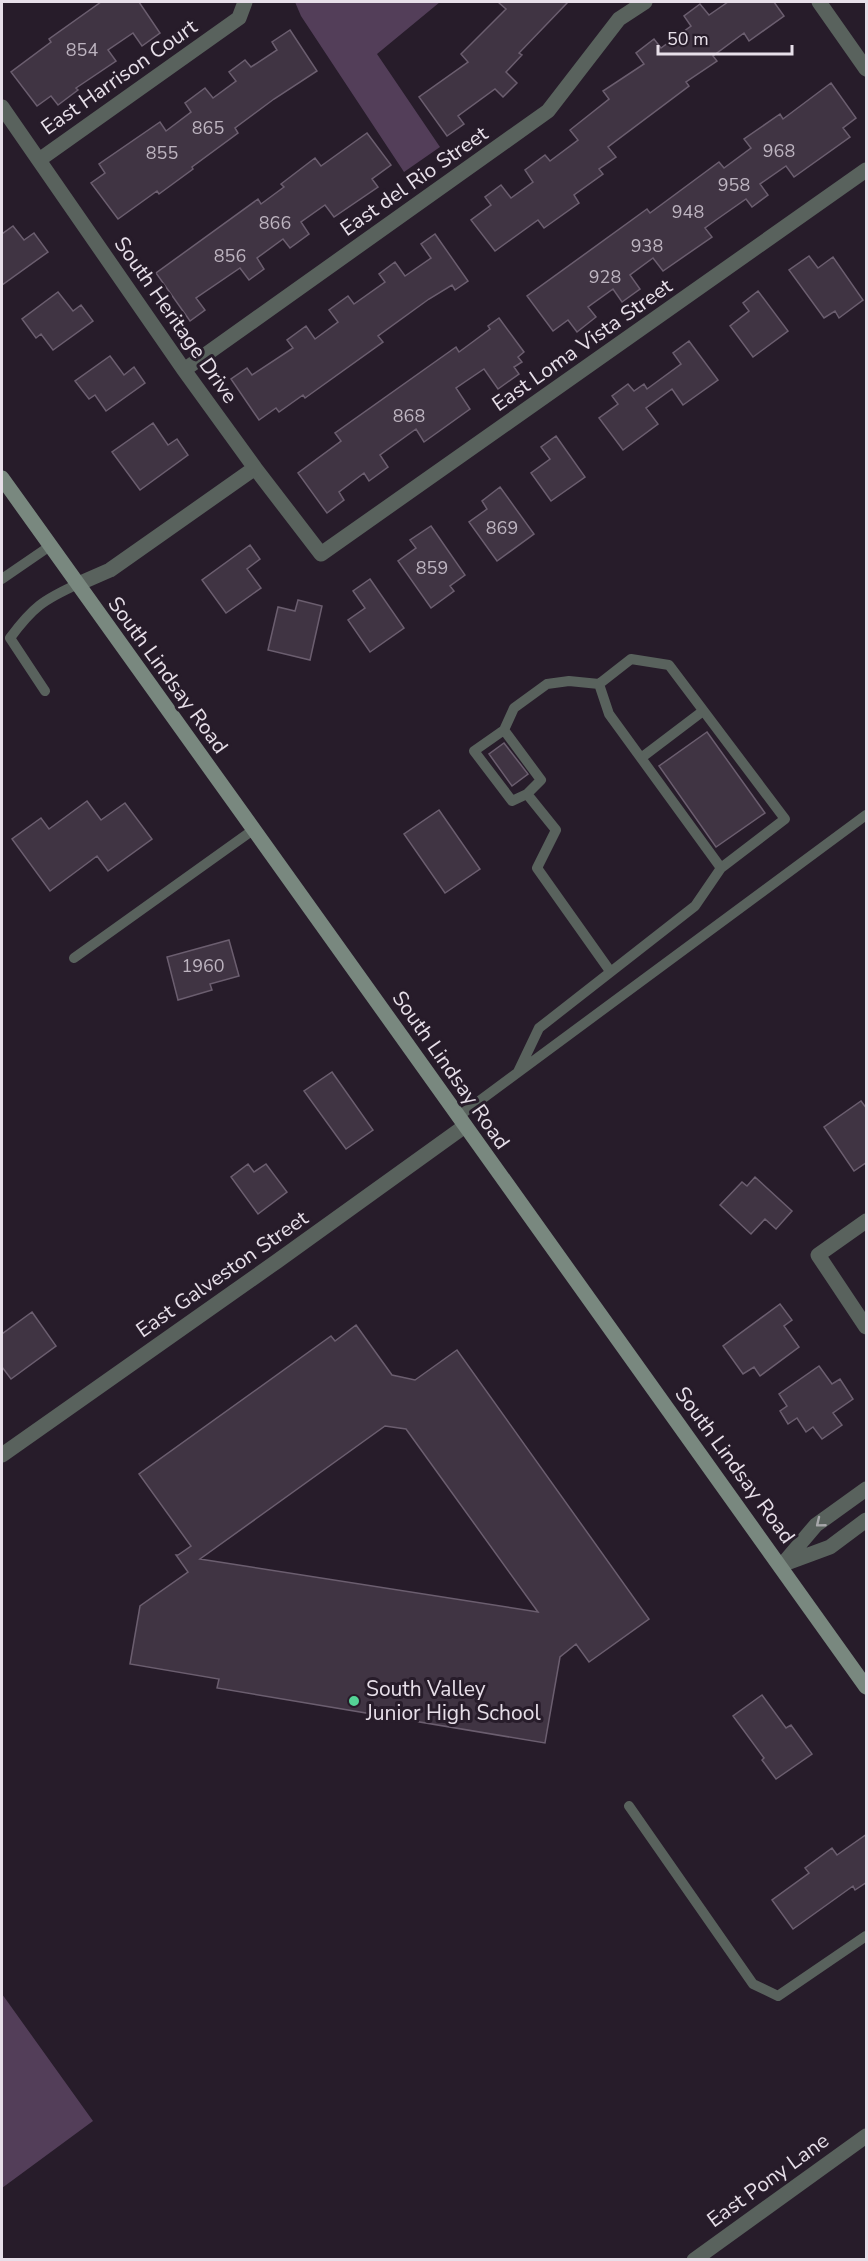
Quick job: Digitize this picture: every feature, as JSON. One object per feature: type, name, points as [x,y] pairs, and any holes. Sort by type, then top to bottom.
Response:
[{"type":"main road","name":"South Lindsay Road","points":[[2,478],[782,1565],[867,1687]]},
{"type":"street","name":"East Harrison Court","points":[[39,160],[239,18],[245,2]]},
{"type":"street","name":"East del Rio Street","points":[[184,370],[548,111],[619,19],[645,2]]},
{"type":"street","points":[[819,2],[867,69]]},
{"type":"street","name":"South Heritage Drive","points":[[2,107],[184,370],[321,554]]},
{"type":"street","name":"East Loma Vista Street","points":[[321,554],[867,170]]},
{"type":"street","points":[[78,584],[110,570],[255,468]]},
{"type":"street","name":"East Galveston Street","points":[[2,1455],[276,1262],[462,1121]]},
{"type":"street","points":[[867,1221],[818,1255],[867,1327]]},
{"type":"street","points":[[782,1565],[816,1525],[867,1490]]},
{"type":"street","points":[[782,1565],[830,1547],[867,1520]]},
{"type":"street","name":"East Pony Lane","points":[[694,2259],[867,2136]]},
{"type":"lane","points":[[2,579],[50,546]]},
{"type":"lane","points":[[45,691],[10,638],[25,619],[45,600],[78,584]]},
{"type":"lane","points":[[504,730],[541,780],[527,794],[512,801],[474,751],[504,730],[514,708],[547,684],[569,681],[599,684],[631,659],[669,665],[784,819],[721,868],[695,906],[539,1028],[518,1072]]},
{"type":"lane","points":[[599,684],[609,714],[721,868]]},
{"type":"lane","points":[[641,758],[703,711]]},
{"type":"lane","points":[[527,794],[556,830],[537,868],[610,971]]},
{"type":"lane","points":[[462,1121],[518,1072],[867,815]]},
{"type":"lane","points":[[75,958],[253,830]]},
{"type":"lane","points":[[629,1806],[753,1984],[778,1996],[867,1936]]},
{"type":"shaded area","points":[[295,2],[440,2],[377,54],[440,147],[404,172],[301,16]]},
{"type":"shaded area","points":[[2,1994],[93,2121],[2,2188]]},
{"type":"building","points":[[101,2],[139,2],[160,33],[142,46],[133,33],[108,50],[116,61],[76,88],[78,90],[58,105],[51,96],[37,106],[11,72],[51,42],[49,39]]},
{"type":"building","points":[[498,2],[568,2],[519,53],[522,55],[506,72],[517,83],[503,97],[495,89],[458,116],[464,124],[447,136],[419,97],[468,62],[461,54],[506,9]]},
{"type":"building","points":[[728,2],[774,2],[784,16],[749,41],[744,33],[713,56],[717,61],[686,82],[689,86],[608,147],[616,157],[599,169],[603,174],[574,195],[579,203],[544,228],[538,220],[495,251],[471,220],[491,205],[485,197],[501,185],[511,198],[533,182],[525,170],[545,155],[550,161],[578,140],[570,130],[609,99],[603,91],[644,64],[636,53],[654,39],[661,48],[691,26],[684,16],[700,4],[709,15]]},
{"type":"building","points":[[290,30],[317,71],[235,128],[238,133],[192,167],[193,169],[159,194],[157,191],[118,219],[91,183],[105,173],[99,164],[160,122],[166,131],[191,112],[185,103],[205,88],[213,98],[236,81],[229,72],[245,60],[251,67],[277,50],[272,42]]},
{"type":"building","points":[[831,83],[856,118],[843,128],[850,137],[794,177],[786,166],[760,184],[768,195],[752,207],[746,199],[716,220],[705,228],[712,237],[663,271],[653,258],[630,275],[640,289],[622,302],[613,289],[588,307],[596,317],[577,332],[568,320],[553,331],[527,296],[647,209],[650,213],[719,162],[724,168],[751,148],[744,139],[780,114],[783,119]]},
{"type":"building","points":[[367,133],[391,165],[372,179],[378,187],[334,217],[325,205],[301,222],[309,234],[290,248],[283,239],[257,258],[264,269],[249,280],[240,268],[196,298],[205,310],[190,321],[156,273],[258,199],[261,204],[284,187],[281,184],[315,158],[321,166]]},
{"type":"building","points":[[13,226],[24,240],[34,233],[48,252],[2,285],[2,234]]},
{"type":"building","points":[[435,234],[468,281],[455,290],[452,285],[429,299],[378,336],[383,342],[305,398],[303,395],[279,412],[276,408],[259,420],[231,379],[247,368],[252,375],[293,348],[287,340],[306,326],[315,339],[338,322],[329,310],[348,296],[354,304],[385,282],[379,274],[395,262],[405,276],[431,258],[421,244]]},
{"type":"building","points":[[809,256],[818,268],[833,257],[863,300],[839,318],[835,311],[824,318],[789,270]]},
{"type":"building","points":[[758,291],[788,331],[753,357],[730,326],[749,311],[743,303]]},
{"type":"building","points":[[58,292],[73,311],[81,305],[93,321],[53,350],[41,334],[36,338],[22,319]]},
{"type":"building","points":[[499,318],[524,352],[518,357],[522,362],[514,367],[519,374],[498,389],[484,369],[456,388],[470,409],[424,442],[416,429],[380,455],[388,467],[369,481],[364,473],[339,492],[344,500],[327,513],[298,473],[341,441],[335,433],[456,347],[459,352],[490,329],[488,326]]},
{"type":"building","points":[[689,341],[718,380],[683,405],[672,389],[646,408],[658,424],[623,450],[599,418],[618,404],[612,396],[628,384],[634,391],[644,384],[647,389],[681,364],[673,353]]},
{"type":"building","points":[[110,356],[124,375],[134,367],[145,383],[106,411],[95,395],[89,399],[75,381]]},
{"type":"building","points":[[153,423],[168,445],[177,439],[188,455],[140,490],[112,452]]},
{"type":"building","points":[[556,436],[585,477],[551,501],[531,473],[550,459],[541,447]]},
{"type":"building","points":[[500,487],[534,534],[497,561],[469,522],[487,509],[482,501]]},
{"type":"building","points":[[431,526],[465,575],[450,586],[454,591],[431,608],[398,561],[416,548],[410,540]]},
{"type":"building","points":[[250,545],[260,559],[247,569],[261,588],[226,613],[202,580]]},
{"type":"building","points":[[370,579],[404,628],[370,652],[348,620],[365,608],[353,591]]},
{"type":"building","points":[[298,600],[322,606],[310,660],[268,650],[278,607],[295,611]]},
{"type":"building","points":[[707,732],[765,813],[716,847],[659,766]]},
{"type":"building","points":[[504,743],[528,774],[512,786],[489,754]]},
{"type":"building","points":[[87,801],[101,820],[125,803],[152,839],[108,871],[97,856],[50,891],[12,839],[41,818],[49,829]]},
{"type":"building","points":[[439,810],[480,869],[445,893],[404,834]]},
{"type":"building","points":[[229,940],[239,976],[210,984],[212,990],[178,1000],[167,957]]},
{"type":"building","points":[[332,1072],[373,1130],[346,1149],[304,1091]]},
{"type":"building","points":[[861,1101],[867,1109],[867,1162],[854,1171],[824,1127]]},
{"type":"building","points":[[248,1164],[254,1172],[266,1164],[287,1192],[258,1214],[231,1177]]},
{"type":"building","points":[[755,1177],[792,1211],[776,1229],[765,1219],[751,1234],[720,1205],[742,1182],[747,1186]]},
{"type":"building","points":[[780,1304],[792,1320],[784,1326],[799,1347],[760,1376],[754,1367],[743,1374],[723,1346]]},
{"type":"building","points":[[32,1312],[56,1346],[11,1379],[2,1367],[2,1334]]},
{"type":"building","points":[[356,1325],[392,1375],[415,1380],[457,1350],[649,1619],[589,1662],[576,1644],[560,1657],[545,1743],[217,1688],[219,1679],[130,1664],[140,1606],[188,1572],[176,1555],[191,1546],[139,1474],[331,1336],[335,1341]],"holes":[[[385,1426],[406,1429],[538,1612],[200,1559]]]},
{"type":"building","points":[[819,1366],[832,1384],[840,1379],[853,1399],[833,1413],[842,1425],[822,1439],[813,1427],[806,1432],[797,1418],[788,1424],[780,1411],[787,1406],[779,1394]]},
{"type":"building","points":[[762,1695],[786,1728],[791,1725],[812,1754],[776,1779],[762,1760],[764,1758],[733,1716]]},
{"type":"building","points":[[867,1834],[867,1882],[855,1890],[853,1886],[793,1929],[772,1900],[809,1873],[805,1868],[832,1848],[837,1855]]},
{"type":"place","name":"South Valley Junior High School","points":[[354,1701]]}]
